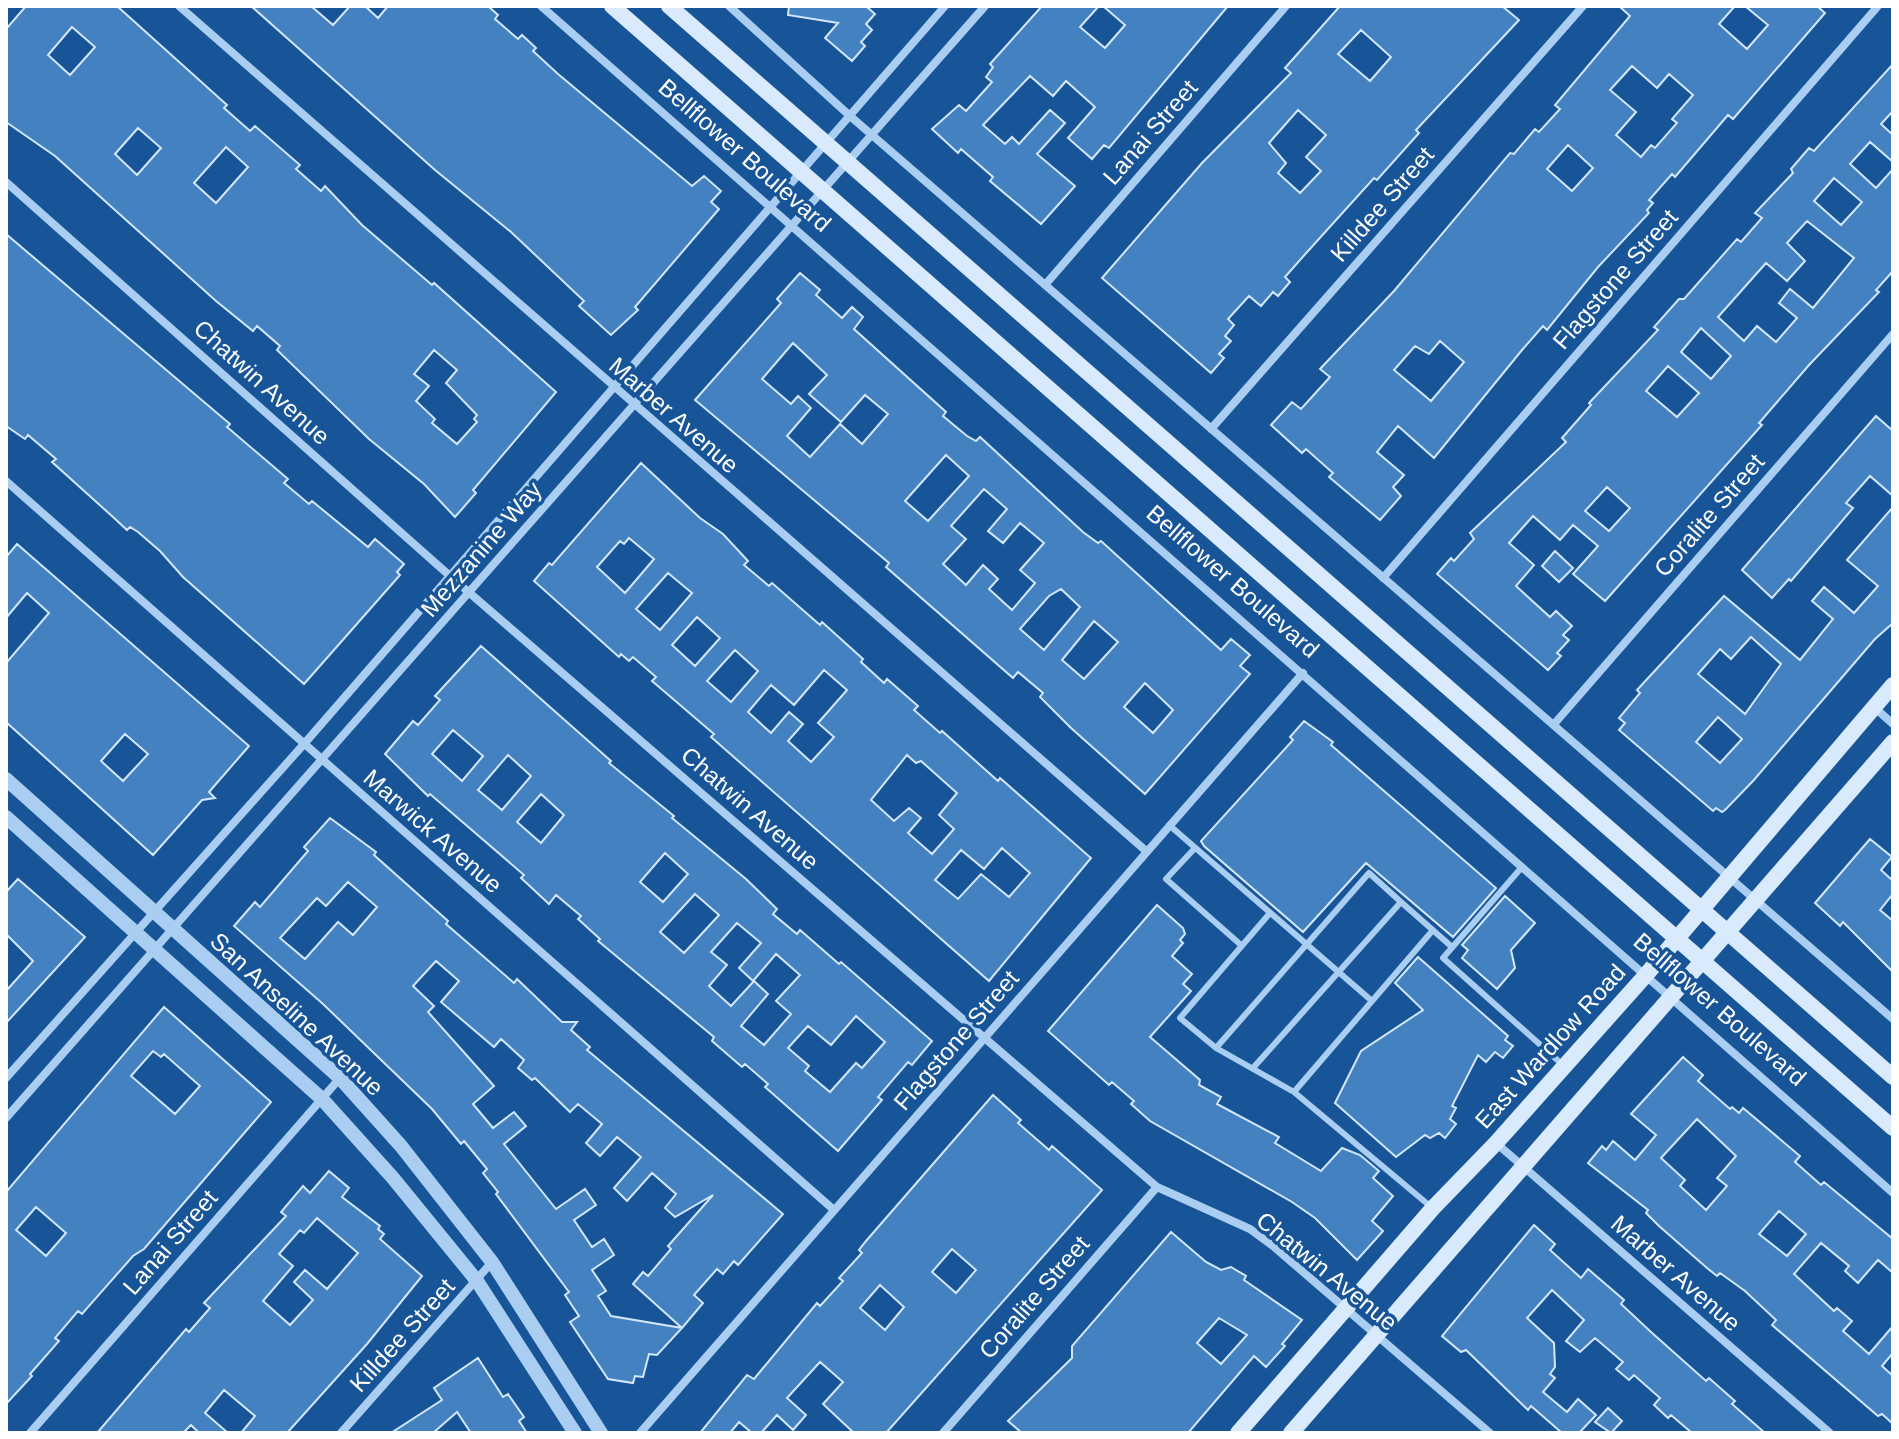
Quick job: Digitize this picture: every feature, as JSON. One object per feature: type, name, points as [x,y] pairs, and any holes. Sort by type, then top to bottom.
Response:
[{"type":"main road","name":"Bellflower Boulevard","points":[[612,6],[1893,1128]]},
{"type":"main road","points":[[669,6],[1893,1077]]},
{"type":"main road","name":"East Wardlow Road","points":[[1238,1433],[1433,1208],[1496,1143],[1645,976],[1675,937],[1893,685]]},
{"type":"main road","points":[[1291,1433],[1705,962],[1893,742]]},
{"type":"street","name":"Marber Avenue","points":[[179,6],[613,389],[1145,850]]},
{"type":"street","name":"Bellflower Boulevard","points":[[541,6],[1893,1193]]},
{"type":"street","points":[[729,6],[850,116],[1555,723],[1893,1019]]},
{"type":"street","name":"Mezzanine Way","points":[[6,1078],[304,744],[945,6]]},
{"type":"street","name":"Mezzanine Way","points":[[6,1118],[985,6]]},
{"type":"street","name":"Lanai Street","points":[[1045,285],[1286,6]]},
{"type":"street","name":"Killdee Street","points":[[1211,429],[1583,6]]},
{"type":"street","name":"Flagstone Street","points":[[1383,578],[1878,6]]},
{"type":"street","name":"Chatwin Avenue","points":[[6,182],[450,576],[1157,1187],[1250,1229],[1490,1433]]},
{"type":"street","name":"Coralite Street","points":[[1555,723],[1893,334]]},
{"type":"street","name":"Marwick Avenue","points":[[6,481],[834,1210]]},
{"type":"street","name":"Flagstone Street","points":[[640,1433],[1145,850],[1303,673]]},
{"type":"street","points":[[1874,707],[1893,724]]},
{"type":"street","name":"San Anseline Avenue","points":[[6,779],[340,1078],[401,1146],[492,1262],[601,1433]]},
{"type":"street","name":"San Anseline Avenue","points":[[6,817],[322,1099],[393,1178],[477,1281],[575,1433]]},
{"type":"street","name":"Lanai Street","points":[[30,1433],[340,1078]]},
{"type":"street","name":"Marber Avenue","points":[[1496,1143],[1830,1433]]},
{"type":"street","name":"Coralite Street","points":[[943,1433],[1157,1187]]},
{"type":"street","name":"Killdee Street","points":[[341,1433],[492,1262]]},
{"type":"lane","points":[[1168,824],[1372,1001]]},
{"type":"lane","points":[[1195,848],[1166,879],[1241,945]]},
{"type":"lane","points":[[1522,867],[1443,958],[1564,1066]]},
{"type":"lane","points":[[1216,1048],[1369,873],[1452,947]]},
{"type":"lane","points":[[1253,1068],[1401,902]]},
{"type":"lane","points":[[1270,913],[1180,1018],[1216,1048],[1294,1092],[1433,1208]]},
{"type":"lane","points":[[1294,1092],[1433,930]]},
{"type":"building","points":[[26,6],[117,6],[227,105],[224,108],[250,131],[255,126],[300,165],[296,169],[321,191],[325,186],[362,225],[432,285],[434,283],[556,392],[473,490],[476,493],[455,517],[424,484],[369,439],[277,350],[280,346],[257,326],[253,331],[216,301],[55,156],[6,122],[6,29]],"holes":[[[72,27],[95,47],[70,75],[48,55]],[[138,128],[161,148],[137,175],[115,154]],[[226,147],[248,167],[216,203],[194,183]],[[434,350],[457,370],[446,383],[477,415],[474,419],[477,422],[457,444],[432,423],[435,419],[416,401],[429,386],[414,374]]]},
{"type":"building","points":[[251,6],[311,6],[333,25],[350,6],[365,6],[378,18],[388,6],[488,6],[498,15],[495,19],[518,39],[522,35],[536,48],[533,51],[558,74],[692,186],[704,176],[721,191],[711,202],[719,209],[635,307],[638,310],[611,335],[579,306],[584,301],[511,232],[435,170]]},
{"type":"building","points":[[789,6],[866,6],[875,14],[866,24],[872,30],[861,42],[865,46],[852,61],[825,38],[838,23],[788,15]]},
{"type":"building","points":[[1042,6],[1099,6],[1080,27],[1105,48],[1125,25],[1103,6],[1228,6],[1109,148],[1104,145],[1092,159],[1068,138],[1095,107],[1066,81],[1053,96],[1030,76],[983,125],[1005,144],[1012,137],[1019,144],[1050,110],[1065,123],[1037,154],[1075,186],[1041,224],[990,181],[993,177],[961,149],[958,153],[932,129],[959,105],[966,111],[992,82],[986,77],[993,67],[990,64]]},
{"type":"building","points":[[1340,6],[1502,6],[1519,20],[1416,130],[1419,133],[1377,180],[1374,178],[1285,277],[1290,282],[1278,296],[1273,292],[1261,306],[1249,296],[1228,319],[1234,325],[1225,336],[1231,341],[1219,354],[1224,358],[1211,373],[1102,278],[1202,163],[1291,73],[1285,68]],"holes":[[[1361,30],[1391,57],[1370,81],[1338,54]],[[1298,110],[1326,135],[1306,157],[1321,171],[1300,193],[1278,173],[1286,163],[1269,143]]]},
{"type":"building","points":[[1619,6],[1735,6],[1719,24],[1747,49],[1768,25],[1745,6],[1817,6],[1825,13],[1733,119],[1728,115],[1675,177],[1672,174],[1649,200],[1653,203],[1647,210],[1649,213],[1598,267],[1547,330],[1543,326],[1434,458],[1398,426],[1377,452],[1404,475],[1393,487],[1401,496],[1380,520],[1329,477],[1333,473],[1306,449],[1302,453],[1271,425],[1292,402],[1301,409],[1330,377],[1320,369],[1394,291],[1510,153],[1514,154],[1535,129],[1539,132],[1560,109],[1555,105],[1630,16]],"holes":[[[1632,66],[1657,88],[1669,74],[1693,95],[1672,119],[1677,123],[1655,148],[1651,145],[1641,157],[1616,135],[1636,112],[1610,90]],[[1568,145],[1593,168],[1572,191],[1547,169]],[[1440,341],[1464,362],[1431,401],[1394,370],[1415,346],[1429,354]]]},
{"type":"building","points":[[1893,64],[1893,111],[1881,124],[1893,135],[1893,162],[1870,142],[1850,164],[1876,188],[1893,169],[1893,271],[1876,290],[1879,292],[1809,365],[1759,423],[1762,425],[1605,601],[1573,574],[1598,546],[1573,525],[1560,540],[1533,516],[1509,543],[1534,565],[1516,586],[1550,617],[1556,611],[1572,626],[1563,635],[1569,640],[1557,653],[1561,656],[1548,670],[1437,574],[1474,539],[1470,533],[1566,442],[1562,438],[1591,405],[1589,403],[1658,330],[1654,327],[1679,299],[1684,299],[1737,239],[1741,242],[1762,218],[1755,213],[1793,173],[1791,169],[1809,148],[1814,151]],"holes":[[[1834,178],[1862,202],[1841,225],[1814,201]],[[1807,221],[1854,258],[1813,308],[1790,289],[1779,303],[1797,318],[1776,342],[1757,326],[1744,341],[1718,317],[1766,263],[1787,281],[1805,261],[1787,243]],[[1701,328],[1731,356],[1711,379],[1681,352]],[[1668,366],[1699,393],[1677,417],[1646,391]],[[1607,487],[1630,508],[1609,531],[1585,511]]]},
{"type":"building","points":[[6,234],[230,424],[227,427],[288,479],[284,483],[309,504],[312,501],[368,547],[375,539],[404,564],[397,572],[400,575],[304,684],[183,577],[160,551],[138,532],[130,527],[127,530],[52,462],[56,459],[28,435],[25,439],[6,426]]},
{"type":"building","points":[[800,273],[820,290],[816,295],[842,318],[852,307],[863,317],[854,329],[946,412],[943,416],[967,436],[976,441],[980,437],[1083,532],[1098,543],[1101,541],[1221,650],[1231,639],[1250,655],[1240,666],[1250,674],[1145,794],[1071,728],[1040,697],[1043,693],[1018,672],[1013,678],[886,567],[889,563],[695,400],[781,303],[777,299]],"holes":[[[793,343],[827,375],[809,394],[841,422],[865,395],[888,414],[862,444],[840,424],[810,457],[787,436],[811,408],[798,396],[791,404],[762,379]],[[946,455],[969,476],[928,521],[905,501]],[[984,489],[1007,509],[988,531],[1003,543],[1020,523],[1044,543],[1020,570],[1035,583],[1012,610],[989,589],[998,579],[983,565],[966,585],[943,564],[966,539],[951,526]],[[1061,589],[1080,607],[1044,650],[1020,629],[1049,596]],[[1094,621],[1118,642],[1084,679],[1062,660]],[[1145,683],[1173,710],[1153,733],[1124,707]]]},
{"type":"building","points":[[1876,416],[1893,431],[1893,496],[1870,476],[1846,503],[1853,508],[1791,581],[1789,579],[1772,598],[1742,570]]},
{"type":"building","points":[[641,463],[700,518],[723,534],[748,561],[744,565],[769,586],[772,583],[820,625],[822,622],[884,683],[887,679],[918,706],[914,710],[940,733],[942,731],[998,781],[1000,778],[1091,858],[989,981],[711,737],[714,734],[652,681],[656,677],[633,657],[629,661],[621,654],[619,657],[534,581],[549,563],[552,565]],"holes":[[[629,538],[654,559],[625,593],[597,567],[620,541],[624,544]],[[668,573],[692,593],[660,630],[636,609]],[[697,617],[720,638],[695,666],[672,645]],[[735,650],[758,671],[731,702],[707,681]],[[824,670],[847,690],[818,723],[834,737],[811,762],[788,741],[803,724],[789,712],[771,733],[748,712],[771,685],[794,705]],[[907,755],[916,763],[921,761],[957,793],[939,815],[954,829],[932,854],[908,833],[921,818],[909,808],[894,821],[871,800]],[[1002,848],[1030,873],[1009,897],[981,874],[958,899],[935,880],[961,850],[984,869]]]},
{"type":"building","points":[[1893,507],[1893,623],[1875,639],[1753,781],[1725,810],[1722,812],[1716,808],[1713,811],[1619,730],[1625,723],[1619,718],[1640,693],[1637,690],[1724,596],[1800,660],[1833,619],[1812,601],[1824,587],[1854,613],[1878,586],[1847,560]],"holes":[[[1751,637],[1781,664],[1745,714],[1698,674],[1720,649],[1731,659]],[[1718,717],[1742,739],[1720,763],[1696,742]]]},
{"type":"building","points":[[17,544],[249,746],[209,792],[215,798],[202,800],[153,855],[6,722],[6,663],[49,613],[27,593],[6,618],[6,557]],"holes":[[[125,734],[148,754],[123,781],[101,761]]]},
{"type":"building","points":[[1555,551],[1573,568],[1559,582],[1542,566]]},
{"type":"building","points":[[481,646],[611,761],[609,763],[746,879],[777,909],[773,914],[797,934],[800,930],[839,964],[841,962],[932,1041],[912,1065],[908,1062],[878,1097],[882,1100],[838,1151],[765,1087],[768,1084],[745,1064],[742,1067],[712,1041],[714,1037],[598,941],[600,939],[578,919],[581,916],[556,895],[549,904],[521,878],[524,875],[430,794],[428,796],[385,754],[413,721],[418,725],[440,700],[435,696]],"holes":[[[453,730],[483,756],[462,781],[432,754]],[[508,755],[531,776],[502,810],[478,790]],[[541,794],[564,815],[541,843],[517,822]],[[665,853],[688,874],[663,902],[640,882]],[[695,894],[719,915],[684,953],[660,932]],[[737,923],[761,943],[739,968],[753,981],[776,954],[800,975],[776,1001],[791,1014],[764,1045],[741,1026],[768,994],[754,981],[731,1006],[709,986],[727,965],[711,952]],[[856,1016],[885,1042],[862,1068],[856,1063],[830,1092],[805,1071],[809,1066],[788,1048],[808,1026],[831,1045]]]},
{"type":"building","points":[[1304,721],[1333,742],[1331,745],[1496,888],[1453,937],[1366,863],[1303,932],[1204,846],[1201,841],[1293,740],[1290,737]]},
{"type":"building","points":[[330,818],[376,852],[374,855],[448,921],[446,924],[514,983],[517,979],[562,1022],[577,1022],[571,1030],[590,1047],[587,1050],[783,1214],[738,1265],[734,1261],[723,1274],[717,1269],[694,1295],[703,1303],[682,1328],[657,1355],[649,1354],[643,1377],[635,1376],[633,1383],[608,1379],[570,1322],[579,1316],[565,1295],[569,1292],[496,1194],[498,1192],[483,1173],[487,1169],[464,1141],[461,1144],[432,1109],[323,1004],[234,926],[255,902],[260,907],[308,851],[304,847]],"holes":[[[348,882],[377,907],[353,935],[338,922],[305,959],[280,938],[317,898],[326,906]],[[436,961],[459,981],[441,1002],[494,1047],[501,1039],[524,1060],[518,1068],[532,1080],[535,1078],[570,1112],[578,1104],[602,1124],[586,1143],[600,1156],[617,1137],[641,1157],[614,1188],[627,1201],[652,1173],[676,1194],[665,1208],[675,1217],[713,1195],[668,1246],[671,1249],[648,1276],[643,1272],[633,1284],[682,1328],[611,1316],[598,1296],[606,1291],[592,1270],[614,1255],[604,1239],[592,1247],[574,1220],[596,1205],[585,1189],[556,1209],[504,1144],[526,1126],[514,1112],[493,1128],[473,1104],[494,1086],[428,1012],[434,1006],[413,986]]]},
{"type":"building","points":[[1870,839],[1892,857],[1881,870],[1893,881],[1893,894],[1880,910],[1893,921],[1893,972],[1843,922],[1840,926],[1815,903]]},
{"type":"building","points":[[18,879],[85,937],[6,1023],[6,991],[33,961],[6,934],[6,892]]},
{"type":"building","points":[[1505,896],[1535,923],[1511,950],[1515,968],[1497,989],[1462,958],[1468,950],[1462,945]]},
{"type":"building","points":[[1157,905],[1183,928],[1185,934],[1180,940],[1183,943],[1172,956],[1192,974],[1183,984],[1191,991],[1150,1037],[1200,1080],[1199,1085],[1221,1097],[1217,1104],[1279,1137],[1275,1143],[1321,1171],[1342,1148],[1360,1155],[1379,1171],[1373,1178],[1393,1196],[1372,1221],[1383,1231],[1357,1260],[1315,1218],[1292,1202],[1150,1121],[1131,1104],[1134,1101],[1112,1082],[1109,1085],[1048,1031]]},
{"type":"building","points":[[1418,957],[1508,1036],[1505,1040],[1513,1046],[1503,1058],[1495,1052],[1486,1062],[1478,1055],[1452,1106],[1456,1108],[1450,1119],[1456,1124],[1445,1138],[1439,1133],[1430,1138],[1425,1135],[1396,1157],[1335,1103],[1361,1051],[1423,1010],[1395,983]]},
{"type":"building","points":[[164,1007],[271,1102],[144,1249],[133,1256],[82,1314],[78,1311],[55,1338],[59,1341],[30,1374],[32,1376],[6,1404],[6,1192]],"holes":[[[153,1051],[161,1057],[164,1054],[200,1086],[175,1114],[131,1076]],[[36,1207],[66,1233],[46,1256],[16,1230]]]},
{"type":"building","points":[[1683,1057],[1703,1075],[1698,1081],[1730,1109],[1732,1107],[1739,1113],[1743,1108],[1800,1156],[1795,1162],[1821,1185],[1824,1182],[1893,1239],[1893,1273],[1878,1260],[1858,1283],[1845,1271],[1849,1266],[1821,1243],[1794,1274],[1834,1311],[1837,1308],[1852,1321],[1843,1331],[1869,1354],[1893,1326],[1893,1353],[1882,1366],[1893,1376],[1893,1424],[1882,1414],[1878,1416],[1772,1325],[1776,1320],[1745,1291],[1720,1273],[1717,1276],[1707,1268],[1659,1226],[1646,1213],[1648,1210],[1588,1163],[1602,1146],[1606,1150],[1613,1141],[1635,1160],[1656,1135],[1631,1114]],"holes":[[[1697,1119],[1736,1156],[1717,1178],[1727,1186],[1706,1210],[1680,1186],[1685,1180],[1661,1158]],[[1779,1211],[1806,1234],[1787,1256],[1759,1234]]]},
{"type":"building","points":[[993,1095],[1021,1120],[1018,1123],[1049,1150],[1052,1146],[1102,1190],[886,1433],[854,1433],[823,1404],[843,1382],[820,1362],[787,1398],[806,1415],[793,1430],[777,1415],[761,1433],[752,1433],[739,1422],[730,1433],[700,1433],[747,1375],[754,1379],[817,1303],[820,1306],[843,1281],[839,1278],[862,1253],[859,1250]],"holes":[[[952,1249],[976,1270],[956,1293],[932,1272]],[[880,1285],[904,1307],[885,1330],[860,1308]]]},
{"type":"building","points":[[329,1171],[349,1188],[342,1197],[380,1226],[378,1229],[384,1234],[380,1239],[422,1276],[367,1344],[287,1433],[241,1433],[255,1416],[224,1390],[205,1413],[228,1433],[199,1433],[191,1425],[183,1433],[97,1433],[186,1329],[189,1332],[210,1308],[204,1303],[286,1216],[281,1212],[303,1186],[310,1193]],"holes":[[[317,1218],[358,1253],[327,1289],[305,1270],[294,1282],[313,1300],[290,1325],[263,1301],[293,1266],[279,1254],[300,1230],[304,1233]]]},
{"type":"building","points":[[1534,1225],[1555,1244],[1550,1250],[1581,1278],[1588,1269],[1624,1300],[1621,1304],[1651,1332],[1706,1381],[1709,1378],[1735,1401],[1732,1404],[1765,1433],[1692,1433],[1671,1415],[1668,1418],[1654,1405],[1660,1398],[1634,1375],[1629,1380],[1616,1369],[1623,1362],[1595,1338],[1580,1352],[1566,1341],[1584,1320],[1552,1290],[1527,1318],[1554,1343],[1555,1367],[1550,1374],[1555,1378],[1543,1392],[1567,1412],[1578,1399],[1596,1415],[1579,1433],[1562,1433],[1531,1406],[1528,1410],[1466,1350],[1461,1352],[1442,1336]]},
{"type":"building","points":[[1171,1232],[1206,1262],[1221,1270],[1231,1267],[1246,1276],[1244,1280],[1302,1320],[1266,1367],[1254,1356],[1188,1433],[1022,1433],[1008,1421],[1072,1358],[1072,1346]],"holes":[[[1219,1318],[1247,1335],[1221,1364],[1197,1343]]]},
{"type":"building","points":[[478,1358],[503,1397],[508,1394],[524,1417],[519,1421],[527,1433],[471,1433],[457,1412],[433,1433],[391,1433],[442,1400],[434,1388]]},
{"type":"building","points":[[1608,1408],[1622,1421],[1611,1433],[1595,1422]]}]
